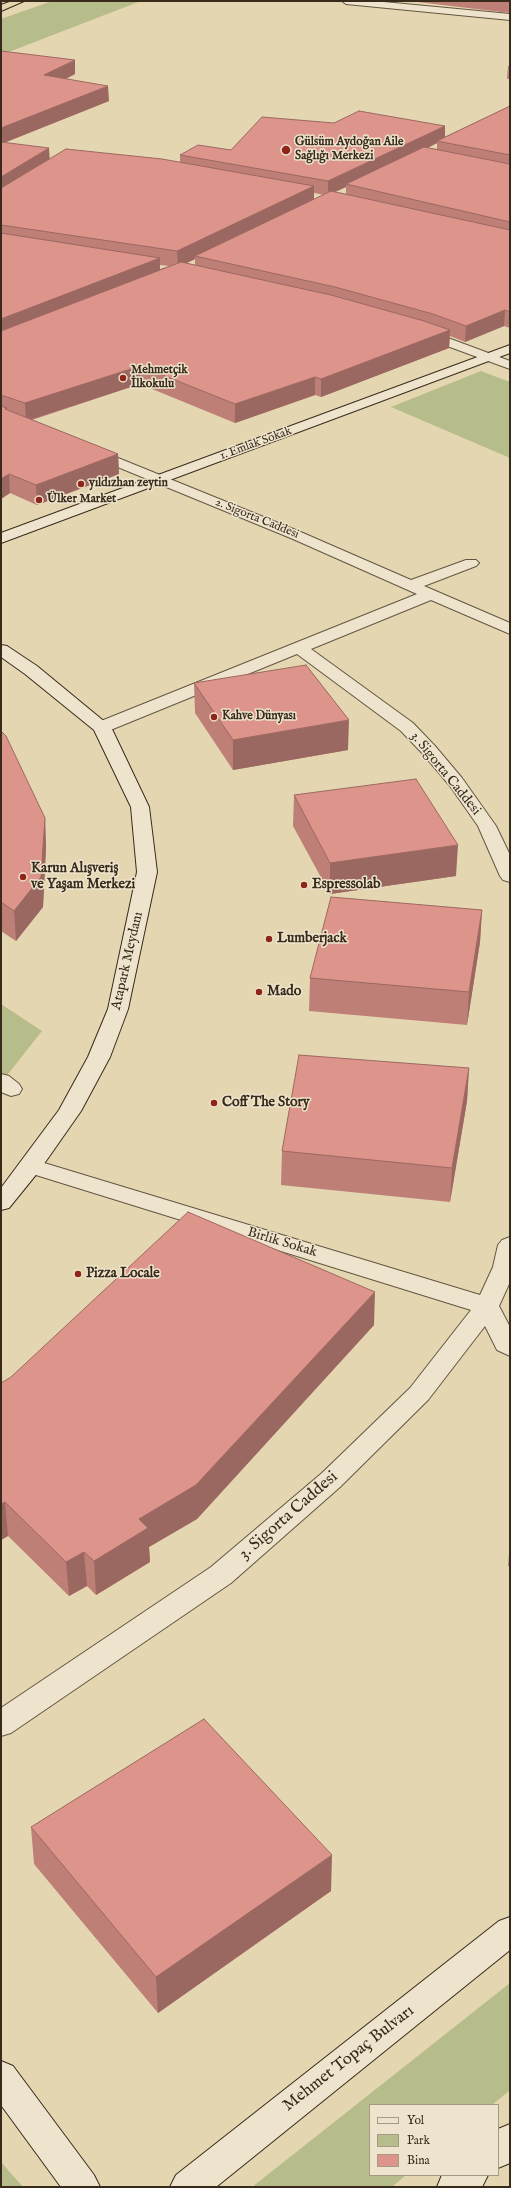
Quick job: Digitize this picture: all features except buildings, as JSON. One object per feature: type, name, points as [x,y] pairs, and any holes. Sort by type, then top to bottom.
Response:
[{"type":"highway","points":[[1,8],[20,1]]},
{"type":"street","points":[[346,1],[510,17]]},
{"type":"street","points":[[406,328],[428,334],[510,365]]},
{"type":"street","name":"1. Emlak Sokak","points":[[1,538],[510,349]]},
{"type":"street","name":"2. Sigorta Caddesi","points":[[81,447],[298,536],[510,629]]},
{"type":"street","points":[[411,585],[471,563]]},
{"type":"street","points":[[102,727],[432,594]]},
{"type":"street","name":"3. Sigorta Caddesi","points":[[299,648],[408,727],[456,782],[487,826],[509,869],[510,876]]},
{"type":"street","name":"Atapark Meydanı","points":[[1,650],[31,670],[102,727],[140,807],[147,872],[136,936],[115,1016],[99,1057],[70,1111],[31,1166],[1,1203]]},
{"type":"street","name":"Birlik Sokak","points":[[31,1166],[487,1306]]},
{"type":"street","name":"3. Sigorta Caddesi","points":[[1,1724],[221,1575],[331,1480],[418,1394],[487,1306],[505,1267],[510,1245]]},
{"type":"street","points":[[487,1306],[506,1344],[510,1347]]},
{"type":"street","name":"Mehmet Topaç Bulvarı","points":[[188,2187],[510,1931]]},
{"type":"street","points":[[1,2077],[82,2187]]},
{"type":"street","points":[[499,2150],[510,2141]]},
{"type":"street","points":[[455,2187],[469,2176]]},
{"type":"green space","points":[[52,1],[141,1],[1,55],[1,19]]},
{"type":"green space","points":[[481,371],[510,382],[510,458],[391,407]]},
{"type":"green space","points":[[1,1004],[42,1031],[1,1083]]},
{"type":"green space","points":[[510,1983],[510,2090],[493,2104],[369,2104],[369,2176],[405,2176],[392,2187],[252,2187]]},
{"type":"green space","points":[[1,2162],[23,2187],[1,2187]]},
{"type":"place","name":"Gülsüm Aydoğan Aile Sağlığı Merkezi","points":[[286,150]]},
{"type":"place","name":"Mehmetçik İlkokulu","points":[[123,378]]},
{"type":"place","name":"yıldızhan zeytin","points":[[81,484]]},
{"type":"place","name":"Ülker Market","points":[[39,500]]},
{"type":"place","name":"Kahve Dünyası","points":[[214,717]]},
{"type":"place","name":"Karun Alışveriş ve Yaşam Merkezi","points":[[23,877]]},
{"type":"place","name":"Espressolab","points":[[304,885]]},
{"type":"place","name":"Lumberjack","points":[[269,939]]},
{"type":"place","name":"Mado","points":[[259,992]]},
{"type":"place","name":"Coff The Story","points":[[214,1103]]},
{"type":"place","name":"Pizza Locale","points":[[78,1274]]}]
